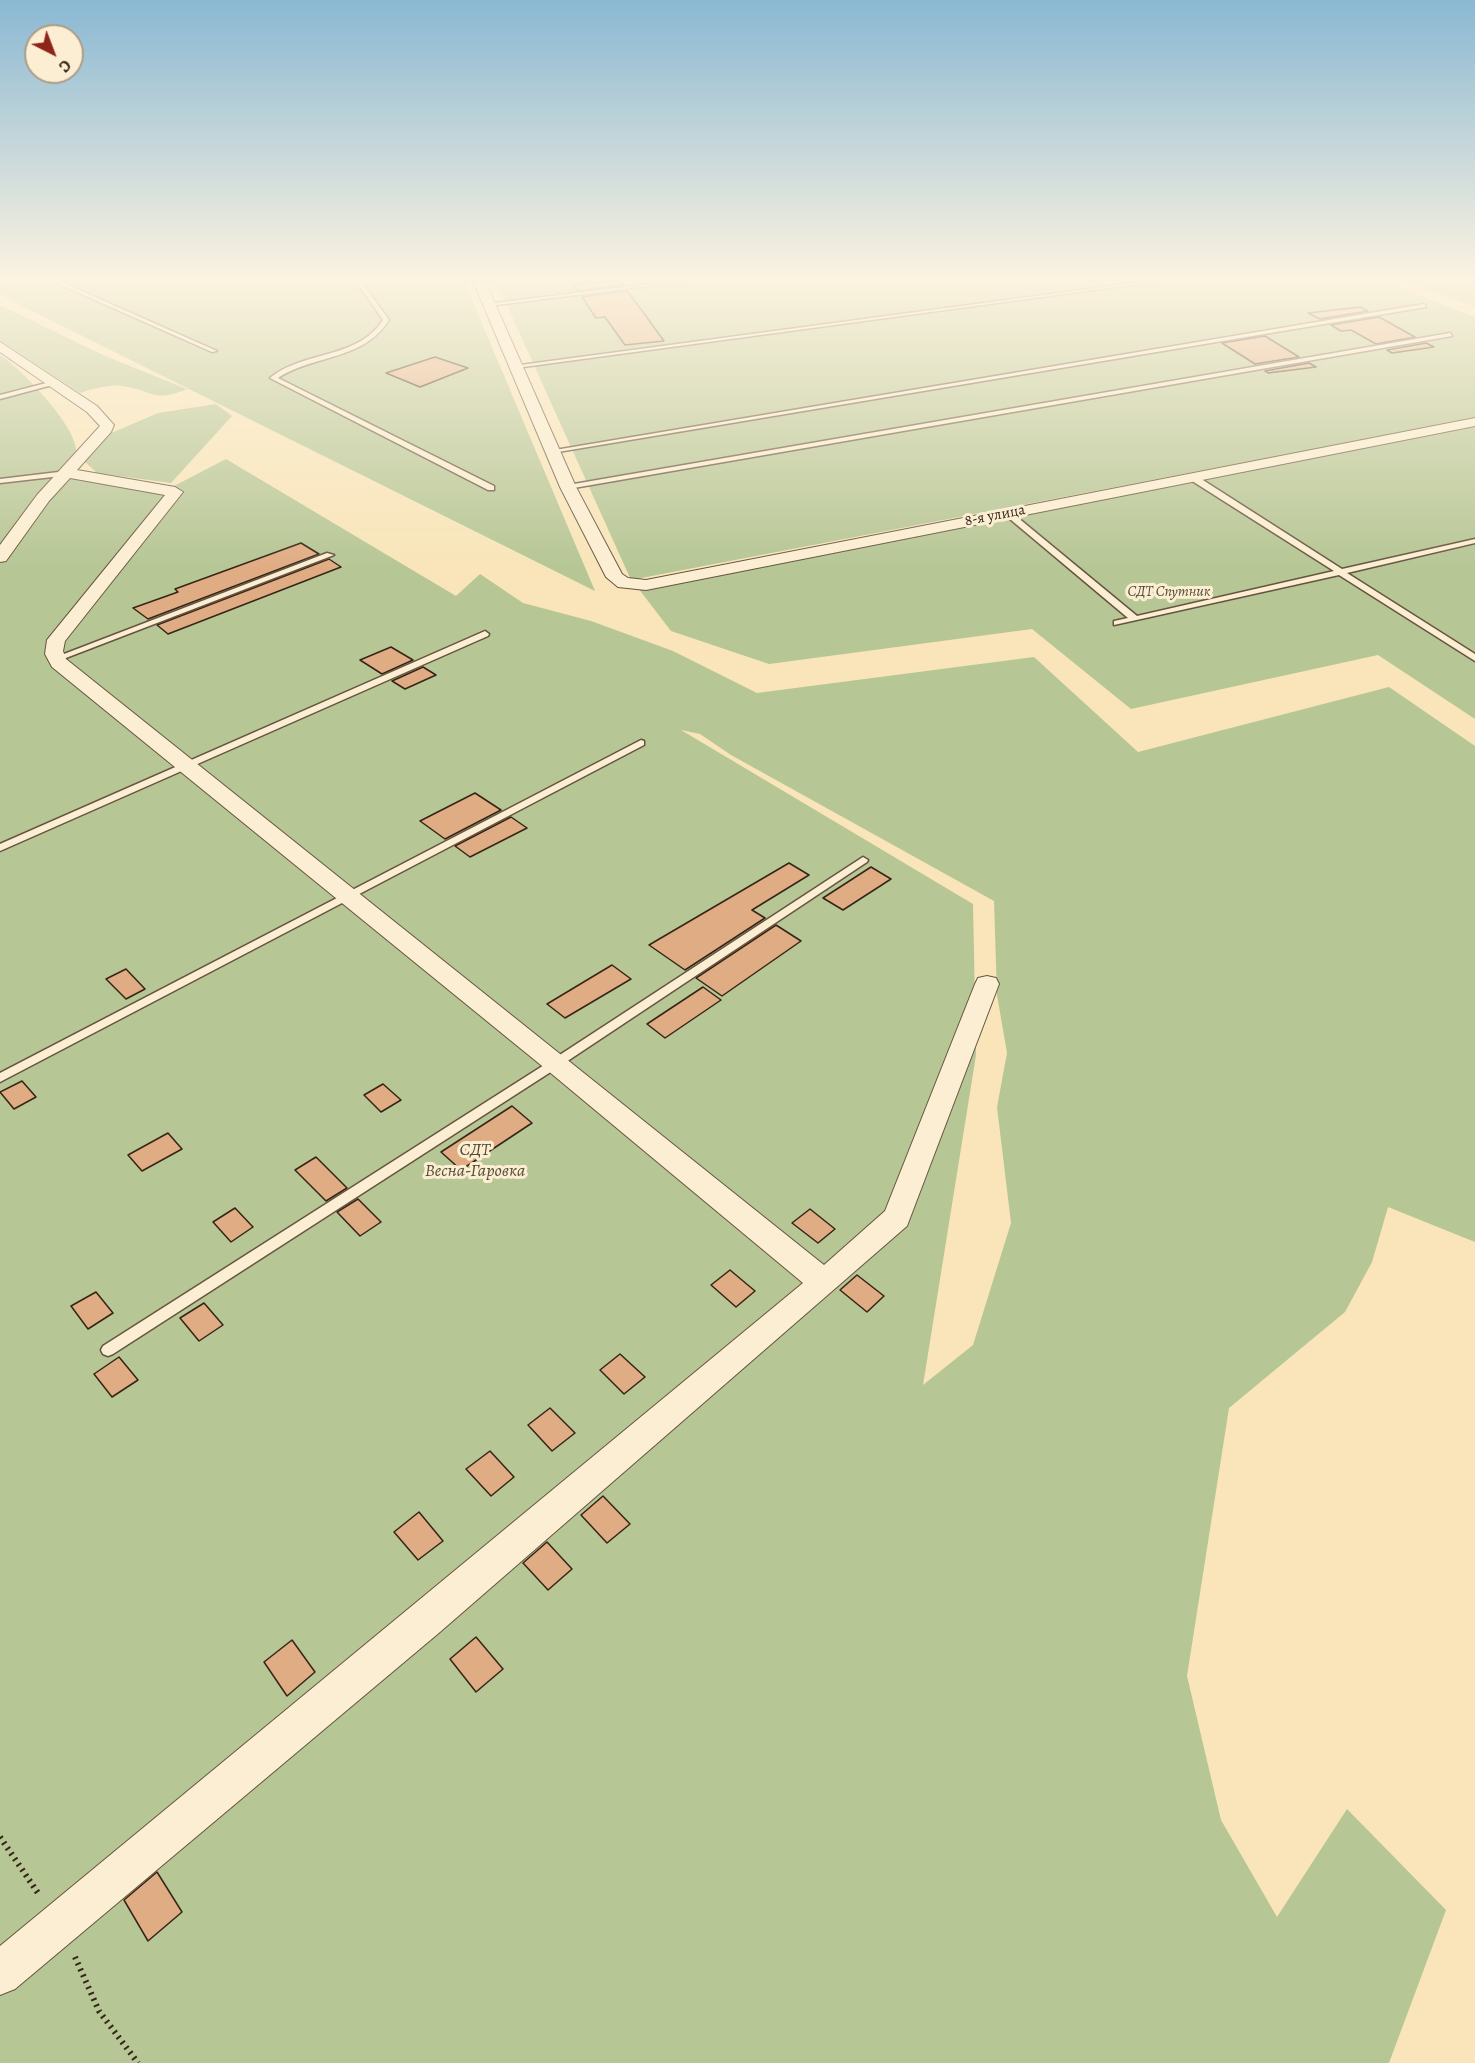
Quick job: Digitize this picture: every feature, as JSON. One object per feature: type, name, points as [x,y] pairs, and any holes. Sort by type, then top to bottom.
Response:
[{"type":"street","points":[[0,557],[43,498],[106,429],[107,424],[92,409],[46,377]]},
{"type":"street","name":"8-я улица","points":[[521,377],[568,487],[615,577],[624,583],[646,585],[1475,422]]},
{"type":"street","points":[[66,473],[175,492],[56,640],[53,651],[55,659],[347,897],[556,1063],[824,1283]]},
{"type":"street","points":[[0,1974],[427,1619],[824,1283],[897,1218],[987,984]]},
{"type":"lane","points":[[275,377],[273,378],[491,488]]},
{"type":"lane","points":[[552,451],[995,377]]},
{"type":"lane","points":[[568,487],[1205,377]]},
{"type":"lane","points":[[0,396],[54,383]]},
{"type":"lane","points":[[0,481],[66,473]]},
{"type":"lane","points":[[1192,477],[1475,658]]},
{"type":"lane","points":[[1008,514],[1135,619]]},
{"type":"lane","points":[[1117,623],[1475,541]]},
{"type":"lane","points":[[55,659],[330,555]]},
{"type":"lane","points":[[0,848],[485,634]]},
{"type":"lane","points":[[0,1078],[641,743]]},
{"type":"lane","points":[[108,1350],[556,1063],[863,860]]},
{"type":"green space","name":"СДТ Весна-Гаровка","points":[[0,377],[26,377],[54,408],[71,433],[75,444],[76,472],[172,487],[226,459],[456,596],[480,574],[523,603],[591,621],[673,651],[757,693],[1034,657],[1138,752],[1389,687],[1475,746],[1475,1242],[1388,1207],[1372,1262],[1345,1312],[1229,1408],[1187,1676],[1221,1820],[1277,1917],[1347,1809],[1446,1910],[1389,2063],[0,2063]],"holes":[[[681,730],[700,734],[731,755],[994,901],[997,995],[1007,1053],[997,1107],[1011,1223],[973,1345],[923,1385],[976,1055],[973,904]]]},
{"type":"green space","points":[[56,377],[158,377],[187,389],[160,396],[123,386],[101,387],[80,393]]},
{"type":"green space","points":[[165,377],[505,377],[595,591]]},
{"type":"green space","points":[[539,377],[1475,377],[1475,418],[631,580]]},
{"type":"green space","points":[[216,404],[232,416],[171,483],[97,473],[82,459],[109,434],[158,413]]},
{"type":"green space","name":"СДТ Спутник","points":[[1475,424],[1475,719],[1378,655],[1131,709],[1032,629],[769,664],[671,631],[638,588]]},
{"type":"building","points":[[396,377],[445,377],[420,387]]},
{"type":"building","points":[[301,543],[319,554],[148,619],[133,608],[178,592],[175,589]]},
{"type":"building","points":[[329,559],[341,567],[168,634],[157,625]]},
{"type":"building","points":[[391,647],[413,660],[382,674],[360,660]]},
{"type":"building","points":[[423,667],[436,675],[405,689],[392,681]]},
{"type":"building","points":[[475,793],[501,810],[445,839],[420,821]]},
{"type":"building","points":[[511,817],[527,828],[470,857],[455,846]]},
{"type":"building","points":[[789,863],[809,875],[752,910],[765,918],[685,970],[649,945]]},
{"type":"building","points":[[871,867],[891,879],[843,910],[823,898]]},
{"type":"building","points":[[776,925],[801,941],[722,996],[696,978]]},
{"type":"building","points":[[612,965],[631,979],[565,1018],[547,1004]]},
{"type":"building","points":[[126,969],[145,989],[126,999],[106,979]]},
{"type":"building","points":[[703,987],[721,1000],[665,1038],[647,1024]]},
{"type":"building","points":[[22,1081],[36,1097],[14,1109],[0,1092]]},
{"type":"building","points":[[383,1084],[401,1100],[381,1112],[364,1095]]},
{"type":"building","points":[[512,1106],[532,1123],[461,1170],[441,1152]]},
{"type":"building","points":[[168,1133],[182,1149],[142,1171],[128,1155]]},
{"type":"building","points":[[316,1157],[347,1188],[326,1201],[295,1170]]},
{"type":"building","points":[[358,1199],[381,1222],[360,1236],[337,1212]]},
{"type":"building","points":[[235,1208],[253,1227],[231,1242],[213,1222]]},
{"type":"building","points":[[810,1209],[835,1229],[818,1243],[792,1223]]},
{"type":"building","points":[[730,1270],[755,1291],[736,1307],[711,1285]]},
{"type":"building","points":[[857,1275],[884,1296],[867,1312],[840,1290]]},
{"type":"building","points":[[96,1292],[113,1313],[88,1329],[71,1306]]},
{"type":"building","points":[[204,1303],[223,1325],[199,1341],[180,1318]]},
{"type":"building","points":[[620,1354],[645,1377],[624,1394],[600,1370]]},
{"type":"building","points":[[119,1357],[138,1380],[112,1397],[94,1374]]},
{"type":"building","points":[[550,1408],[575,1433],[552,1451],[528,1425]]},
{"type":"building","points":[[490,1451],[514,1477],[491,1496],[466,1469]]},
{"type":"building","points":[[603,1496],[630,1524],[607,1543],[581,1515]]},
{"type":"building","points":[[419,1512],[443,1541],[418,1560],[394,1532]]},
{"type":"building","points":[[547,1542],[572,1569],[548,1590],[523,1563]]},
{"type":"building","points":[[476,1637],[503,1669],[476,1692],[450,1659]]},
{"type":"building","points":[[292,1640],[315,1672],[287,1696],[264,1662]]},
{"type":"building","points":[[157,1872],[182,1912],[148,1941],[124,1900]]}]
